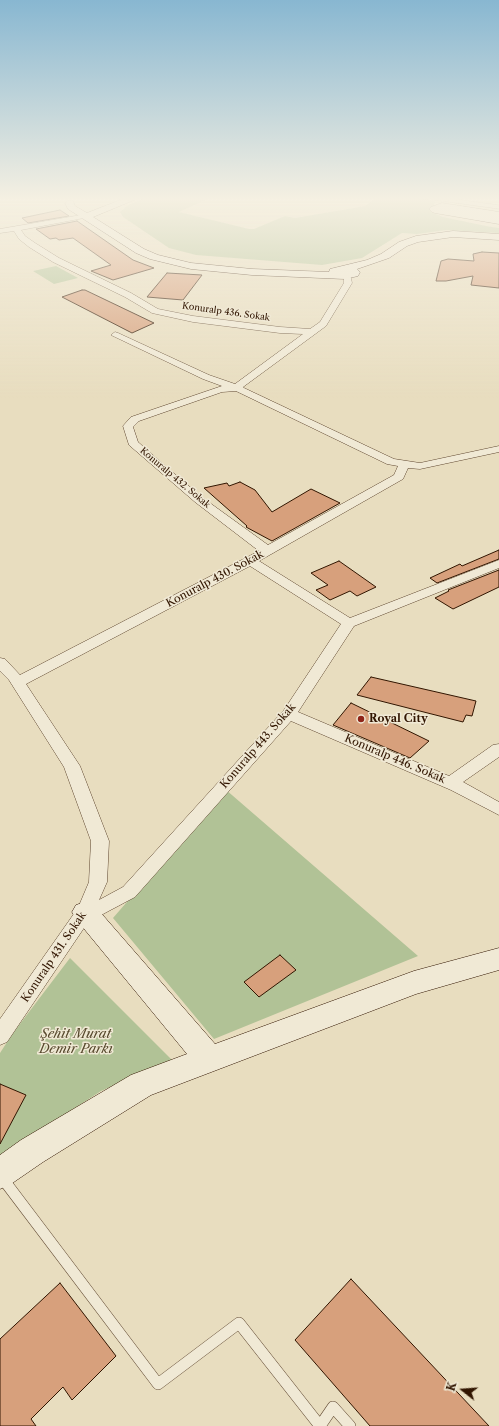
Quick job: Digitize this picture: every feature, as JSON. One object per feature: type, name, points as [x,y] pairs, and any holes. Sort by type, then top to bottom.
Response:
[{"type":"main road","points":[[194,265],[252,272],[344,274],[382,270]]},
{"type":"main road","points":[[344,274],[365,265]]},
{"type":"main road","points":[[86,913],[210,1060]]},
{"type":"main road","points":[[0,1174],[32,1151],[141,1085],[414,983],[499,959]]},
{"type":"street","name":"Konuralp 436. Sokak","points":[[65,265],[128,295],[155,311],[193,319],[280,330],[313,332]]},
{"type":"street","points":[[239,388],[238,386],[324,324],[348,283],[344,274]]},
{"type":"street","points":[[115,336],[206,378],[239,388],[240,390],[391,462],[420,466],[499,449]]},
{"type":"street","name":"Konuralp 432. Sokak","points":[[239,388],[221,389],[134,419],[128,426],[133,443],[199,500],[268,551]]},
{"type":"street","name":"Konuralp 430. Sokak","points":[[17,682],[268,551],[398,477],[404,464]]},
{"type":"street","points":[[250,561],[349,623],[499,564]]},
{"type":"street","name":"Konuralp 443. Sokak","points":[[86,913],[129,892],[289,714],[349,623]]},
{"type":"street","name":"Konuralp 431. Sokak","points":[[0,662],[17,682],[72,766],[100,841],[98,882],[86,913],[0,1036]]},
{"type":"street","name":"Konuralp 446. Sokak","points":[[289,714],[450,783],[499,809]]},
{"type":"street","points":[[450,783],[499,749]]},
{"type":"lane","points":[[0,1174],[158,1384],[239,1323],[320,1426],[333,1407],[350,1426]]},
{"type":"green space","points":[[56,266],[78,278],[54,284],[33,271]]},
{"type":"green space","points":[[225,789],[418,956],[214,1039],[113,918]]},
{"type":"green space","name":"Şehit Murat Demir Parkı","points":[[70,958],[172,1060],[101,1091],[0,1157],[0,1053],[13,1033]]},
{"type":"building","points":[[111,265],[145,265],[154,268],[113,280],[91,271]]},
{"type":"building","points":[[440,265],[499,265],[499,288],[471,285],[473,276],[446,281],[436,281]]},
{"type":"building","points":[[167,273],[202,275],[183,300],[147,297]]},
{"type":"building","points":[[85,290],[154,323],[132,333],[62,297]]},
{"type":"building","points":[[240,482],[255,490],[272,512],[311,489],[340,503],[272,541],[246,527],[247,526],[204,488],[227,483],[229,486]]},
{"type":"building","points":[[499,550],[499,559],[437,583],[430,578],[460,564],[462,566]]},
{"type":"building","points":[[339,561],[376,587],[357,596],[350,591],[330,600],[316,590],[328,585],[311,573]]},
{"type":"building","points":[[499,570],[499,587],[453,609],[435,598],[449,591],[448,590]]},
{"type":"building","points":[[371,677],[476,701],[472,716],[466,715],[463,722],[357,695]]},
{"type":"building","points":[[351,703],[429,741],[410,758],[333,725]]},
{"type":"building","points":[[280,955],[296,970],[259,997],[244,982]]},
{"type":"building","points":[[0,1084],[26,1095],[0,1144]]},
{"type":"building","points":[[351,1279],[489,1426],[370,1426],[295,1340]]},
{"type":"building","points":[[60,1283],[116,1356],[72,1400],[63,1387],[31,1419],[36,1426],[0,1426],[0,1339]]},
{"type":"place","name":"Royal City","points":[[361,719]]}]
